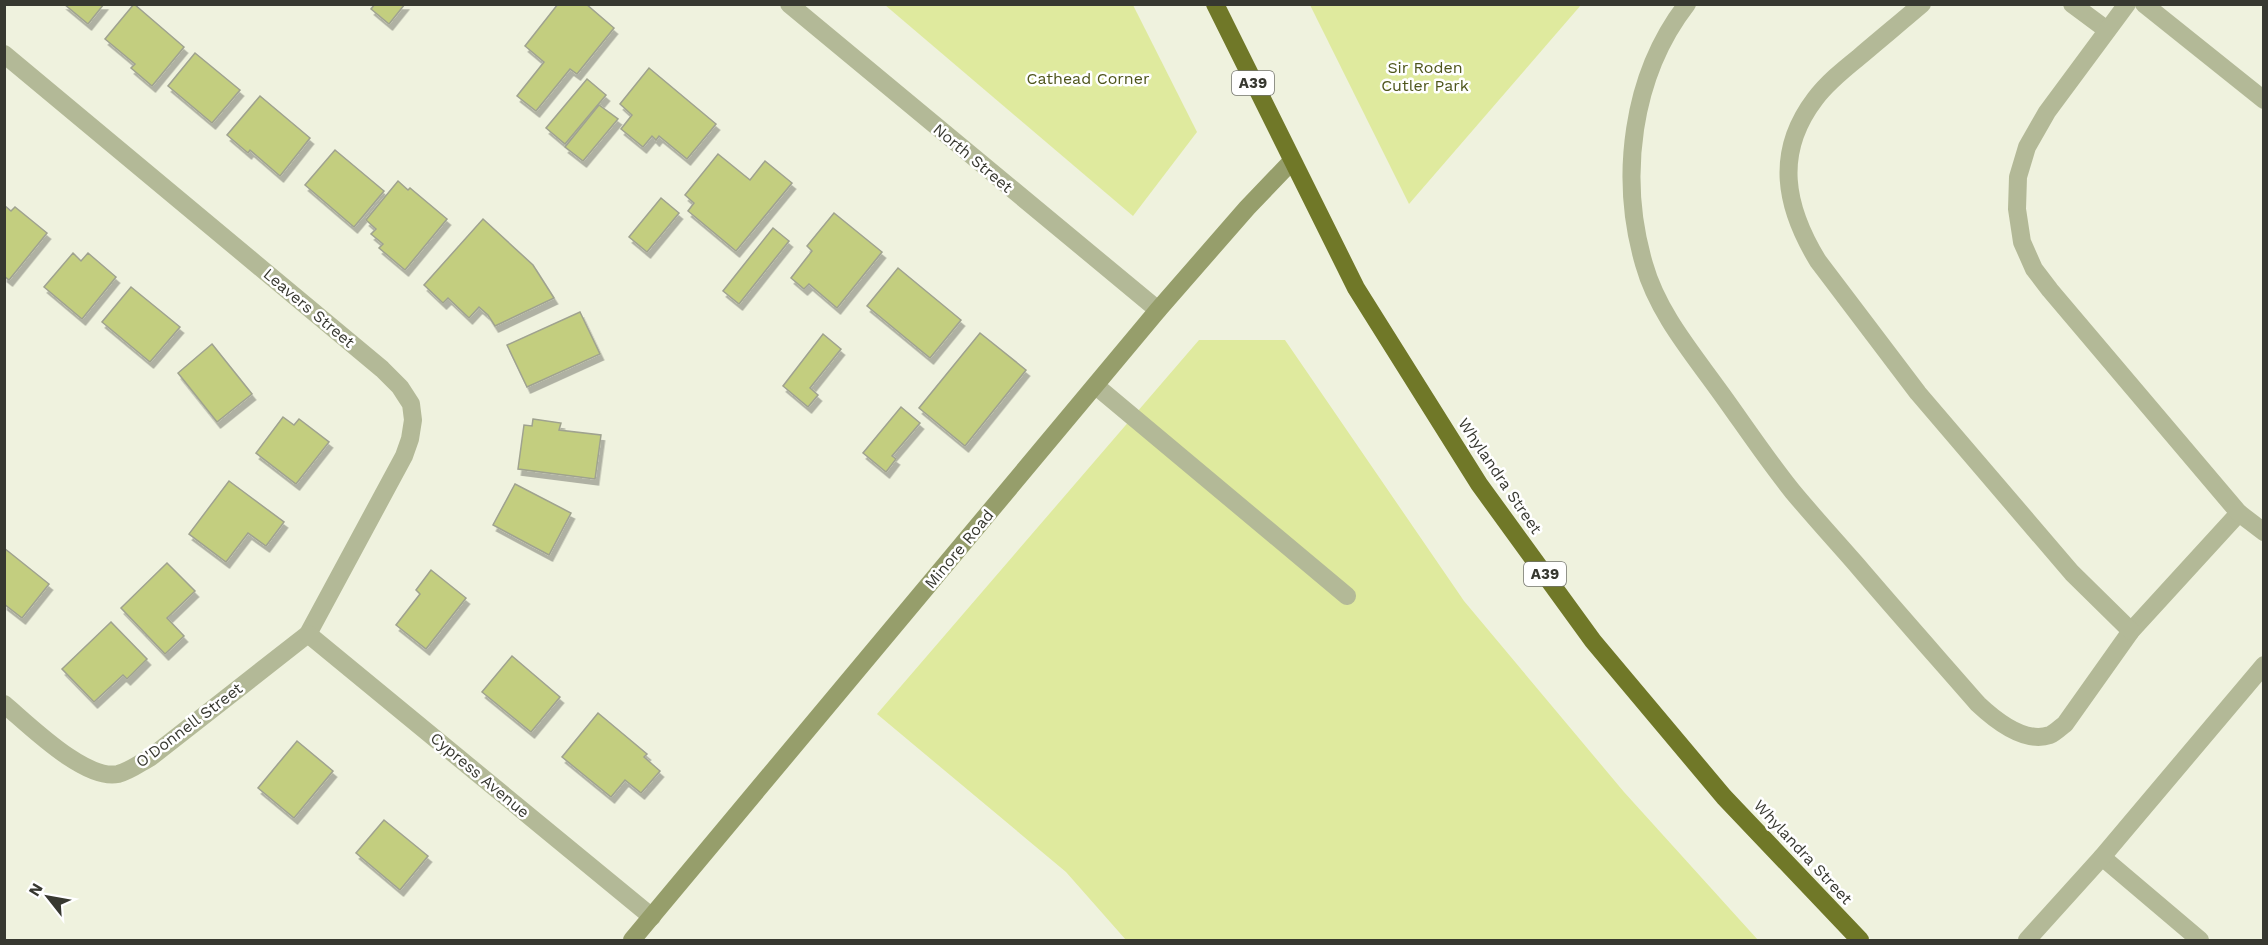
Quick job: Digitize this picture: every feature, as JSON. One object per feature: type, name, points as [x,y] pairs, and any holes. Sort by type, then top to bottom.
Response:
[{"type":"highway","name":"Whylandra Street","points":[[1215,4],[1356,288],[1479,484],[1580,622],[1724,797],[1860,940]]},
{"type":"street","name":"North Street","points":[[789,4],[1158,310]]},
{"type":"street","points":[[1687,4],[1662,45],[1644,89],[1635,132],[1631,179],[1635,227],[1644,266],[1676,331],[1792,491],[1992,718],[2023,734],[2037,736],[2050,734],[2065,724],[2131,631],[2239,513]]},
{"type":"street","points":[[1922,4],[1834,78],[1815,99],[1800,123],[1790,153],[1787,181],[1793,210],[1804,237],[1818,261],[1918,393],[2072,573],[2131,631]]},
{"type":"street","points":[[2072,4],[2108,30]]},
{"type":"street","points":[[2127,4],[2047,112],[2026,147],[2018,177],[2017,209],[2022,242],[2034,269],[2050,290],[2239,513],[2264,532]]},
{"type":"street","points":[[2144,4],[2264,100]]},
{"type":"street","name":"Leavers Street","points":[[4,54],[382,369],[400,387],[411,405],[413,420],[404,456],[308,634]]},
{"type":"street","name":"Minore Road","points":[[632,940],[1158,310],[1247,208],[1292,162]]},
{"type":"street","points":[[1095,386],[1347,596]]},
{"type":"street","name":"O'Donnell Street","points":[[4,705],[78,763],[96,771],[116,774],[134,768],[151,757],[308,634]]},
{"type":"street","name":"Cypress Avenue","points":[[308,634],[652,917]]},
{"type":"street","points":[[2027,940],[2102,857],[2264,664]]},
{"type":"street","points":[[2102,857],[2200,940]]},
{"type":"green space","name":"Cathead Corner","points":[[885,5],[1133,5],[1197,132],[1133,216]]},
{"type":"green space","name":"Sir Roden Cutler Park","points":[[1310,5],[1581,5],[1409,204]]},
{"type":"green space","points":[[1199,340],[1285,340],[1464,601],[1624,792],[1758,940],[1126,940],[1066,872],[877,714]]},
{"type":"building","points":[[64,4],[104,4],[88,24]]},
{"type":"building","points":[[134,4],[184,47],[152,86],[131,68],[135,64],[105,39]]},
{"type":"building","points":[[375,4],[405,4],[389,24],[371,9]]},
{"type":"building","points":[[558,4],[586,4],[614,28],[577,74],[570,69],[536,111],[517,96],[544,62],[525,46]]},
{"type":"building","points":[[195,53],[240,90],[212,123],[168,86]]},
{"type":"building","points":[[649,68],[716,124],[687,159],[659,136],[656,140],[652,136],[643,147],[621,129],[632,115],[620,104]]},
{"type":"building","points":[[587,79],[606,95],[565,144],[546,128]]},
{"type":"building","points":[[260,96],[310,138],[280,176],[250,150],[248,153],[227,135]]},
{"type":"building","points":[[599,105],[618,119],[583,161],[565,147]]},
{"type":"building","points":[[335,150],[384,191],[354,227],[305,185]]},
{"type":"building","points":[[718,154],[750,180],[765,161],[792,183],[736,251],[688,211],[694,203],[685,195]]},
{"type":"building","points":[[398,181],[408,190],[410,188],[447,219],[405,270],[379,248],[383,244],[371,234],[376,229],[366,220]]},
{"type":"building","points":[[661,198],[679,213],[647,252],[629,237]]},
{"type":"building","points":[[4,205],[11,211],[15,207],[47,233],[9,280],[4,276]]},
{"type":"building","points":[[834,213],[882,252],[837,308],[809,284],[804,289],[791,278],[812,251],[807,246]]},
{"type":"building","points":[[483,219],[533,265],[554,298],[495,326],[479,307],[469,318],[448,298],[443,303],[424,285]]},
{"type":"building","points":[[773,228],[789,241],[739,304],[723,291]]},
{"type":"building","points":[[73,253],[81,261],[88,253],[116,277],[82,319],[44,287]]},
{"type":"building","points":[[898,268],[961,320],[930,358],[867,306]]},
{"type":"building","points":[[131,287],[180,327],[150,362],[102,322]]},
{"type":"building","points":[[580,312],[600,354],[527,387],[507,345]]},
{"type":"building","points":[[980,333],[1026,370],[965,446],[919,408]]},
{"type":"building","points":[[823,334],[841,349],[810,388],[818,395],[808,407],[783,386]]},
{"type":"building","points":[[212,344],[252,394],[217,422],[178,373]]},
{"type":"building","points":[[901,407],[920,423],[892,456],[896,459],[886,472],[863,453]]},
{"type":"building","points":[[283,417],[294,425],[299,419],[329,442],[296,484],[256,453]]},
{"type":"building","points":[[533,419],[561,423],[559,430],[601,435],[595,479],[518,469],[524,425],[532,426]]},
{"type":"building","points":[[229,481],[284,522],[266,546],[248,533],[226,562],[189,534]]},
{"type":"building","points":[[515,484],[571,513],[549,555],[493,525]]},
{"type":"building","points":[[4,548],[49,584],[22,618],[4,604]]},
{"type":"building","points":[[167,563],[195,591],[167,618],[184,636],[165,654],[121,608]]},
{"type":"building","points":[[431,570],[466,598],[426,649],[396,625],[420,594],[416,590]]},
{"type":"building","points":[[111,622],[147,659],[127,679],[123,675],[94,702],[62,669]]},
{"type":"building","points":[[512,656],[560,697],[531,732],[482,692]]},
{"type":"building","points":[[598,713],[647,754],[644,757],[660,771],[641,793],[625,780],[611,797],[562,757]]},
{"type":"building","points":[[297,741],[333,771],[294,818],[258,788]]},
{"type":"building","points":[[384,820],[428,856],[400,890],[356,853]]}]
